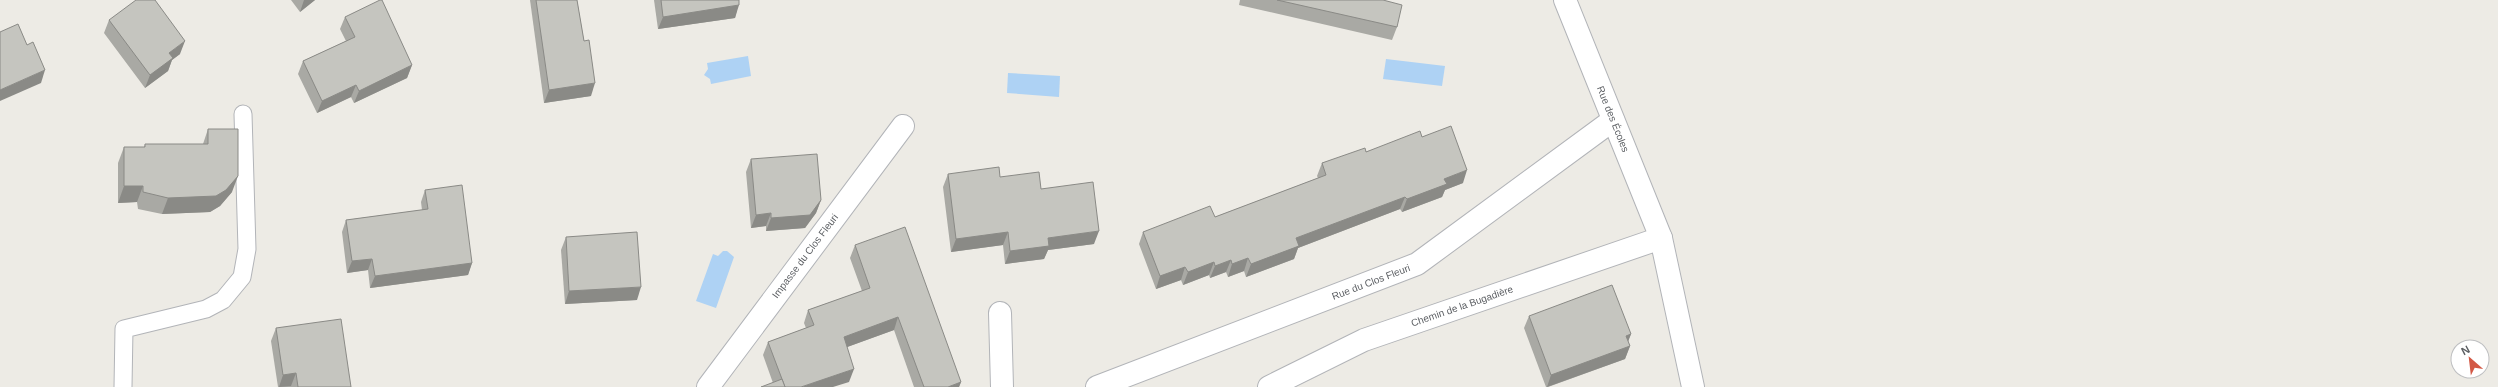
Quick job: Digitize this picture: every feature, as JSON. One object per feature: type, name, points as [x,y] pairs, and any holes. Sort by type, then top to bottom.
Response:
[{"type":"street","name":"Rue des Écoles","points":[[1565,0],[1661,238],[1693,387]]},
{"type":"street","name":"Rue du Clos Fleuri","points":[[1097,387],[1417,264],[1614,120]]},
{"type":"street","name":"Impasse du Clos Fleuri","points":[[708,387],[903,126]]},
{"type":"street","name":"Chemin de la Bugadière","points":[[1269,387],[1364,340],[1661,238]]},
{"type":"street","points":[[1000,313],[1002,387]]},
{"type":"lane","points":[[123,387],[124,329],[206,309],[223,300],[242,277],[247,248],[243,114]]},
{"type":"water","points":[[748,56],[751,76],[711,84],[710,79],[704,75],[708,69],[707,63]]},
{"type":"water","points":[[1386,59],[1445,66],[1442,86],[1383,79]]},
{"type":"water","points":[[1008,73],[1060,76],[1059,97],[1007,93]]},
{"type":"water","points":[[723,251],[727,251],[734,257],[716,308],[696,301],[713,254],[718,256]]},
{"type":"building","points":[[136,0],[155,0],[185,41],[169,53],[173,58],[150,75],[109,20]]},
{"type":"building","points":[[382,0],[412,65],[359,91],[356,85],[322,101],[303,61],[355,37],[345,17]]},
{"type":"building","points":[[536,0],[577,0],[584,41],[589,40],[595,83],[549,90]]},
{"type":"building","points":[[661,0],[739,0],[739,5],[663,17]]},
{"type":"building","points":[[1277,0],[1383,0],[1402,5],[1397,27]]},
{"type":"building","points":[[18,24],[27,45],[33,42],[45,70],[0,90],[0,32]]},
{"type":"building","points":[[1451,126],[1467,170],[1444,179],[1447,184],[1407,199],[1405,197],[1296,238],[1299,246],[1251,264],[1248,258],[1232,264],[1231,260],[1215,266],[1214,262],[1188,272],[1185,267],[1160,276],[1143,232],[1210,206],[1215,217],[1326,175],[1322,163],[1365,148],[1366,152],[1420,131],[1422,137]]},
{"type":"building","points":[[208,129],[238,129],[238,176],[226,190],[216,196],[168,198],[143,192],[143,186],[124,186],[124,147],[145,147],[145,144],[208,144]]},
{"type":"building","points":[[817,154],[821,200],[810,215],[771,218],[771,213],[756,215],[751,159]]},
{"type":"building","points":[[999,167],[1000,177],[1039,172],[1041,189],[1093,182],[1099,231],[1048,238],[1049,246],[1010,251],[1008,232],[956,239],[948,174]]},
{"type":"building","points":[[462,185],[472,263],[375,276],[372,259],[352,261],[346,220],[428,209],[425,190]]},
{"type":"building","points":[[905,227],[961,382],[948,387],[924,387],[898,317],[844,337],[854,369],[801,387],[785,387],[768,342],[814,325],[808,310],[870,288],[855,245]]},
{"type":"building","points":[[637,232],[641,287],[569,291],[566,237]]},
{"type":"building","points":[[1612,285],[1631,334],[1626,336],[1630,346],[1551,375],[1529,316]]},
{"type":"building","points":[[341,319],[351,387],[298,387],[296,373],[283,375],[276,328]]},
{"type":"building","points":[[782,379],[785,387],[761,387]]}]
